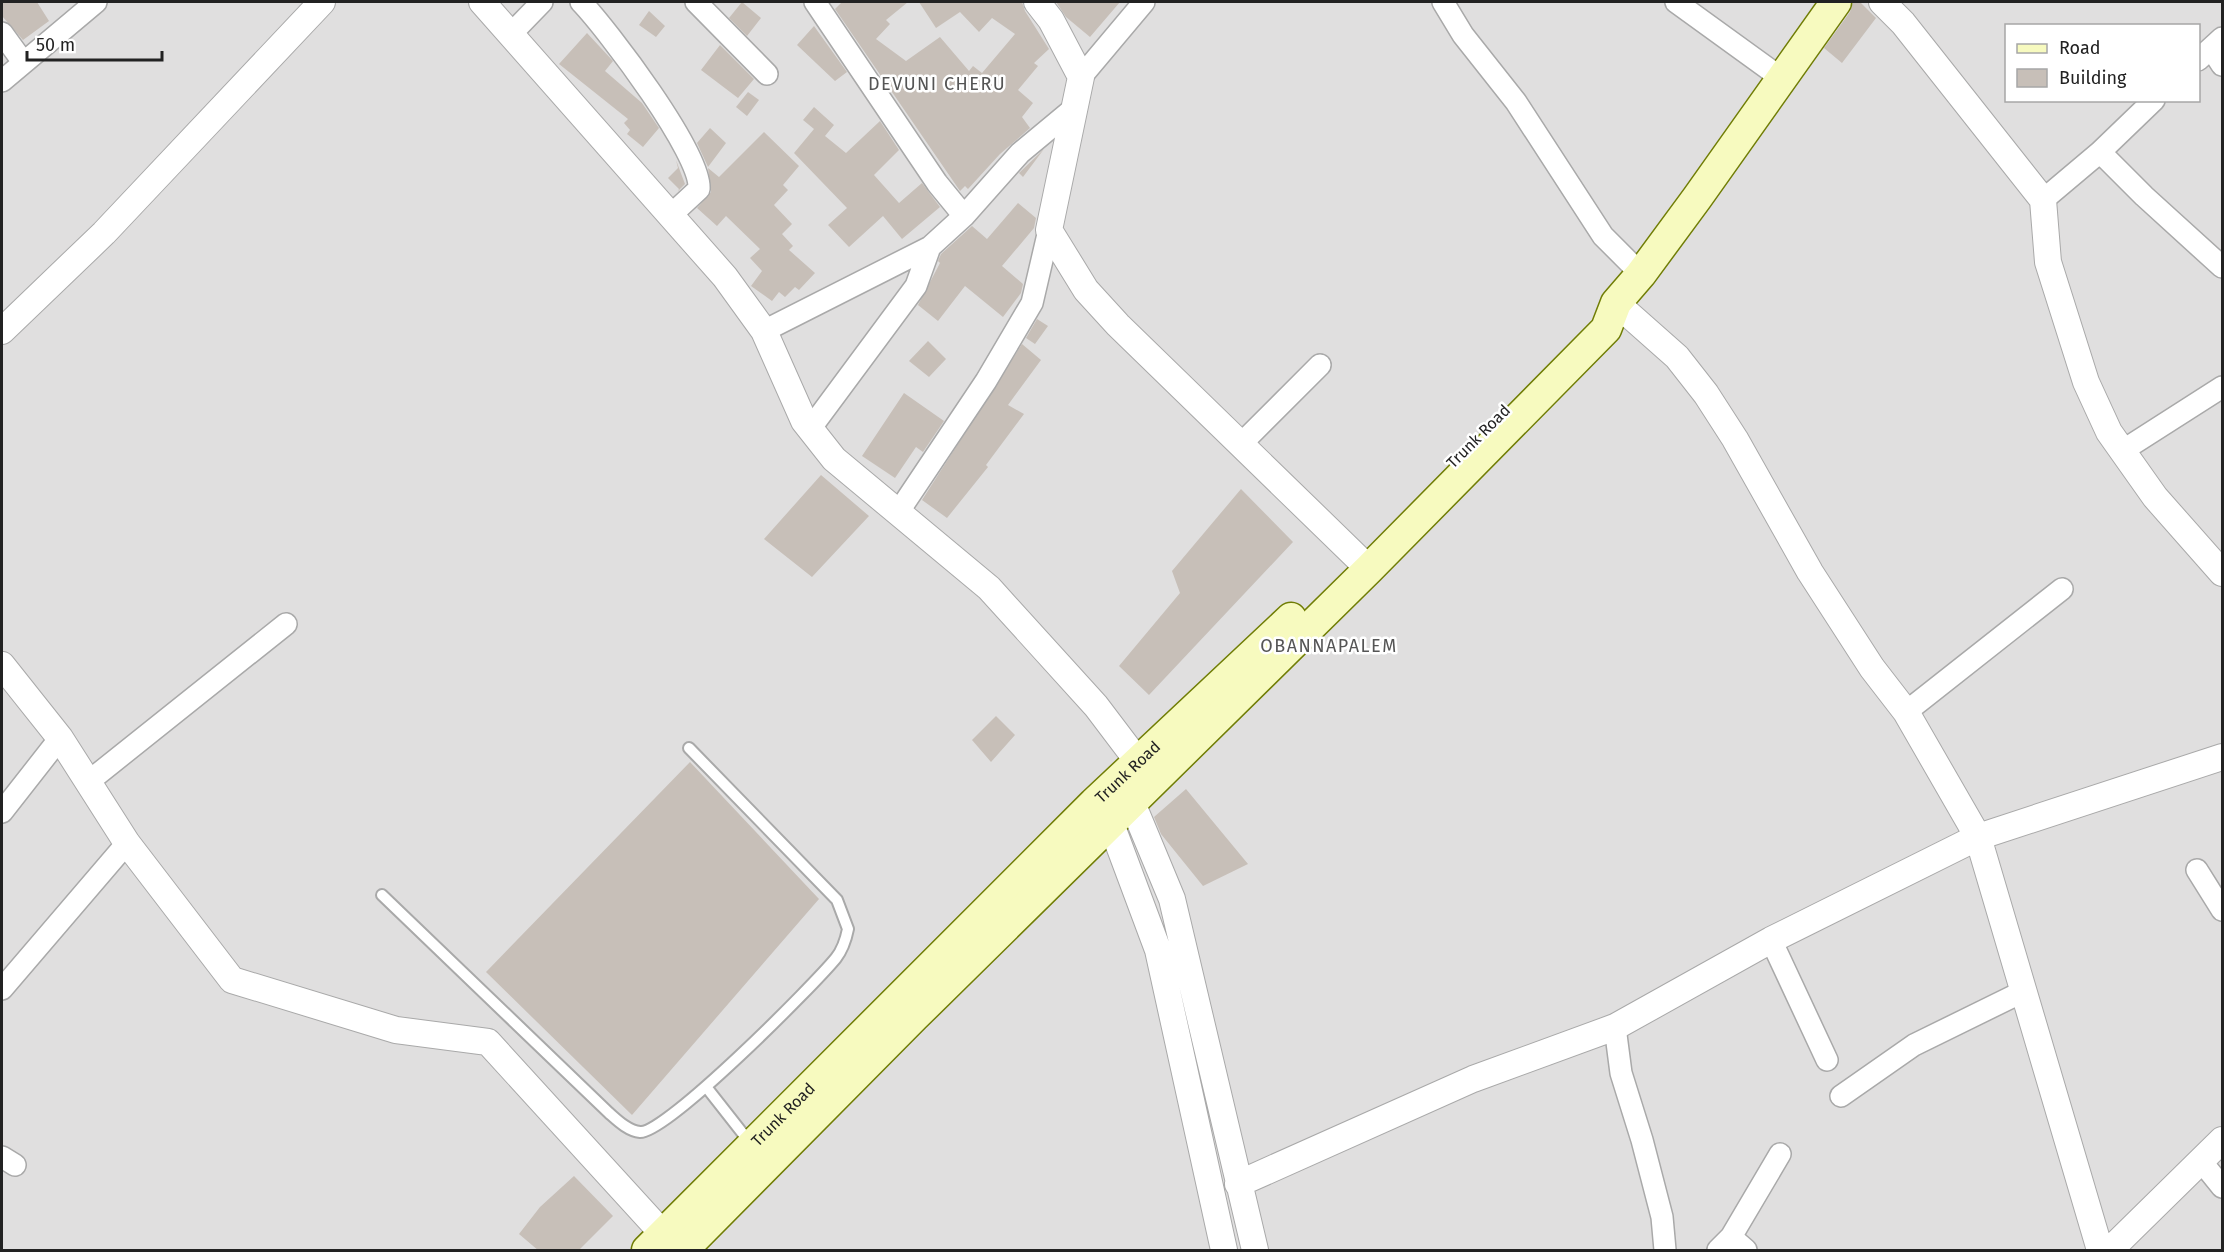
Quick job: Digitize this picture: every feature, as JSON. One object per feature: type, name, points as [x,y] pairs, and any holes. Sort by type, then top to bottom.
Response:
[{"type":"main road","name":"Trunk Road","points":[[668,1247],[753,1146],[1363,563],[1595,318],[1616,303],[1641,274],[1836,2]]},
{"type":"main road","points":[[668,1247],[1102,814]]},
{"type":"street","points":[[2,81],[96,2]]},
{"type":"street","points":[[4,325],[104,233],[322,2]]},
{"type":"street","points":[[482,2],[725,277],[764,331],[804,421],[834,459],[886,505],[899,511],[989,588],[1096,706],[1136,780],[1172,899],[1255,1251]]},
{"type":"street","points":[[511,34],[542,2]]},
{"type":"street","points":[[581,2],[674,125],[689,154],[700,182],[699,189],[671,215]]},
{"type":"street","points":[[696,2],[767,74]]},
{"type":"street","points":[[815,2],[937,183],[964,216]]},
{"type":"street","points":[[1038,2],[1051,20],[1081,77]]},
{"type":"street","points":[[899,511],[986,381],[1032,303],[1081,77],[1144,2]]},
{"type":"street","points":[[1443,2],[1463,35],[1516,102],[1604,236],[1641,274]]},
{"type":"street","points":[[1676,2],[1781,78]]},
{"type":"street","points":[[1882,2],[1904,22],[2043,200],[2051,273],[2086,382],[2109,432],[2155,497],[2223,573]]},
{"type":"street","points":[[2,33],[23,62]]},
{"type":"street","points":[[2043,200],[2100,152],[2152,102]]},
{"type":"street","points":[[764,331],[930,247],[964,216],[1020,153],[1073,108]]},
{"type":"street","points":[[2100,152],[2144,196],[2223,267]]},
{"type":"street","points":[[1049,230],[1086,290],[1240,445],[1363,563]]},
{"type":"street","points":[[810,429],[916,286],[930,247]]},
{"type":"street","points":[[1616,303],[1677,357],[1706,394],[1735,439],[1810,572],[1872,668],[1906,712],[1978,837],[2100,1251]]},
{"type":"street","points":[[1240,445],[1320,365]]},
{"type":"street","points":[[2122,451],[2223,387]]},
{"type":"street","points":[[1906,712],[2062,589]]},
{"type":"street","points":[[88,782],[286,624]]},
{"type":"street","points":[[2,665],[60,738],[127,843],[232,980],[396,1030],[488,1042],[668,1247]]},
{"type":"street","points":[[2,812],[60,738]]},
{"type":"street","points":[[1238,1184],[1473,1079],[1615,1027],[1771,940],[1978,837],[2223,757]]},
{"type":"street","points":[[1102,814],[1158,950],[1224,1251]]},
{"type":"street","points":[[2,989],[127,843]]},
{"type":"street","points":[[2197,870],[2223,910]]},
{"type":"street","points":[[1771,940],[1827,1060]]},
{"type":"street","points":[[1841,1096],[1914,1045],[2024,991]]},
{"type":"street","points":[[1615,1027],[1621,1073],[1659,1206],[1665,1251]]},
{"type":"street","points":[[2110,1251],[2223,1140]]},
{"type":"street","points":[[1731,1246],[1780,1154]]},
{"type":"street","points":[[2201,1161],[2223,1186]]},
{"type":"lane","points":[[382,895],[622,1124],[640,1132],[654,1129],[707,1088],[837,957],[848,928],[837,900],[689,748]]},
{"type":"lane","points":[[707,1088],[753,1146]]},
{"type":"shaded area","points":[[2,2],[2222,2],[2222,1250],[2,1250]]},
{"type":"building","points":[[2,2],[37,2],[49,21],[23,40],[2,16]]},
{"type":"building","points":[[742,2],[761,18],[747,36],[729,18]]},
{"type":"building","points":[[842,2],[908,2],[886,20],[890,24],[876,39],[906,61],[940,37],[969,71],[973,66],[982,73],[1015,34],[992,18],[979,32],[960,12],[936,28],[919,2],[1022,2],[1025,11],[1049,49],[1034,63],[1038,66],[1018,90],[1033,103],[1022,117],[1030,128],[1000,154],[968,189],[965,186],[960,191],[835,9]]},
{"type":"building","points":[[1056,2],[1120,2],[1090,37],[1066,17]]},
{"type":"building","points":[[1853,2],[1860,2],[1876,18],[1842,63],[1824,48],[1850,12]]},
{"type":"building","points":[[649,11],[665,26],[656,37],[639,25]]},
{"type":"building","points":[[814,26],[847,72],[835,81],[797,45]]},
{"type":"building","points":[[587,33],[613,61],[605,71],[642,103],[659,128],[643,147],[627,134],[630,130],[624,123],[628,119],[559,64]]},
{"type":"building","points":[[720,45],[754,79],[738,98],[701,70]]},
{"type":"building","points":[[748,92],[759,100],[747,116],[736,107]]},
{"type":"building","points":[[814,107],[834,125],[825,136],[846,153],[880,121],[899,150],[874,175],[899,203],[922,183],[940,207],[902,239],[883,216],[849,247],[828,225],[847,208],[794,153],[814,129],[803,120]]},
{"type":"building","points":[[710,128],[726,143],[708,167],[697,143]]},
{"type":"building","points":[[764,132],[799,166],[783,185],[788,190],[774,205],[792,224],[782,234],[793,246],[789,250],[815,273],[799,290],[795,287],[785,297],[779,292],[772,301],[751,286],[762,271],[750,258],[760,249],[726,216],[717,226],[697,208],[711,192],[708,168],[719,177]]},
{"type":"building","points":[[1044,149],[1023,177],[1019,173]]},
{"type":"building","points":[[676,160],[685,184],[678,191],[679,189],[668,178],[678,168]]},
{"type":"building","points":[[1018,203],[1036,218],[1034,228],[1002,266],[1023,284],[1021,293],[1003,317],[965,286],[938,321],[918,305],[940,263],[938,261],[941,254],[972,226],[987,239]]},
{"type":"building","points":[[1037,319],[1048,326],[1035,344],[1026,338]]},
{"type":"building","points":[[928,341],[946,359],[929,377],[909,361]]},
{"type":"building","points":[[1022,344],[1041,360],[1008,405],[1024,414],[986,465],[988,467],[947,518],[922,500]]},
{"type":"building","points":[[904,393],[944,421],[923,452],[916,447],[895,478],[862,456]]},
{"type":"building","points":[[821,475],[869,516],[812,577],[764,539]]},
{"type":"building","points":[[1241,489],[1293,542],[1149,695],[1119,666],[1180,593],[1172,571]]},
{"type":"building","points":[[996,716],[1015,735],[991,762],[972,740]]},
{"type":"building","points":[[690,762],[819,899],[632,1115],[486,972]]},
{"type":"building","points":[[1186,789],[1248,864],[1203,886],[1161,834],[1154,817]]},
{"type":"building","points":[[574,1176],[613,1216],[578,1251],[539,1251],[519,1234],[540,1207]]},
{"type":"district","name":"DEVUNI CHERU","points":[[937,84]]},
{"type":"district","name":"OBANNAPALEM","points":[[1329,646]]}]
